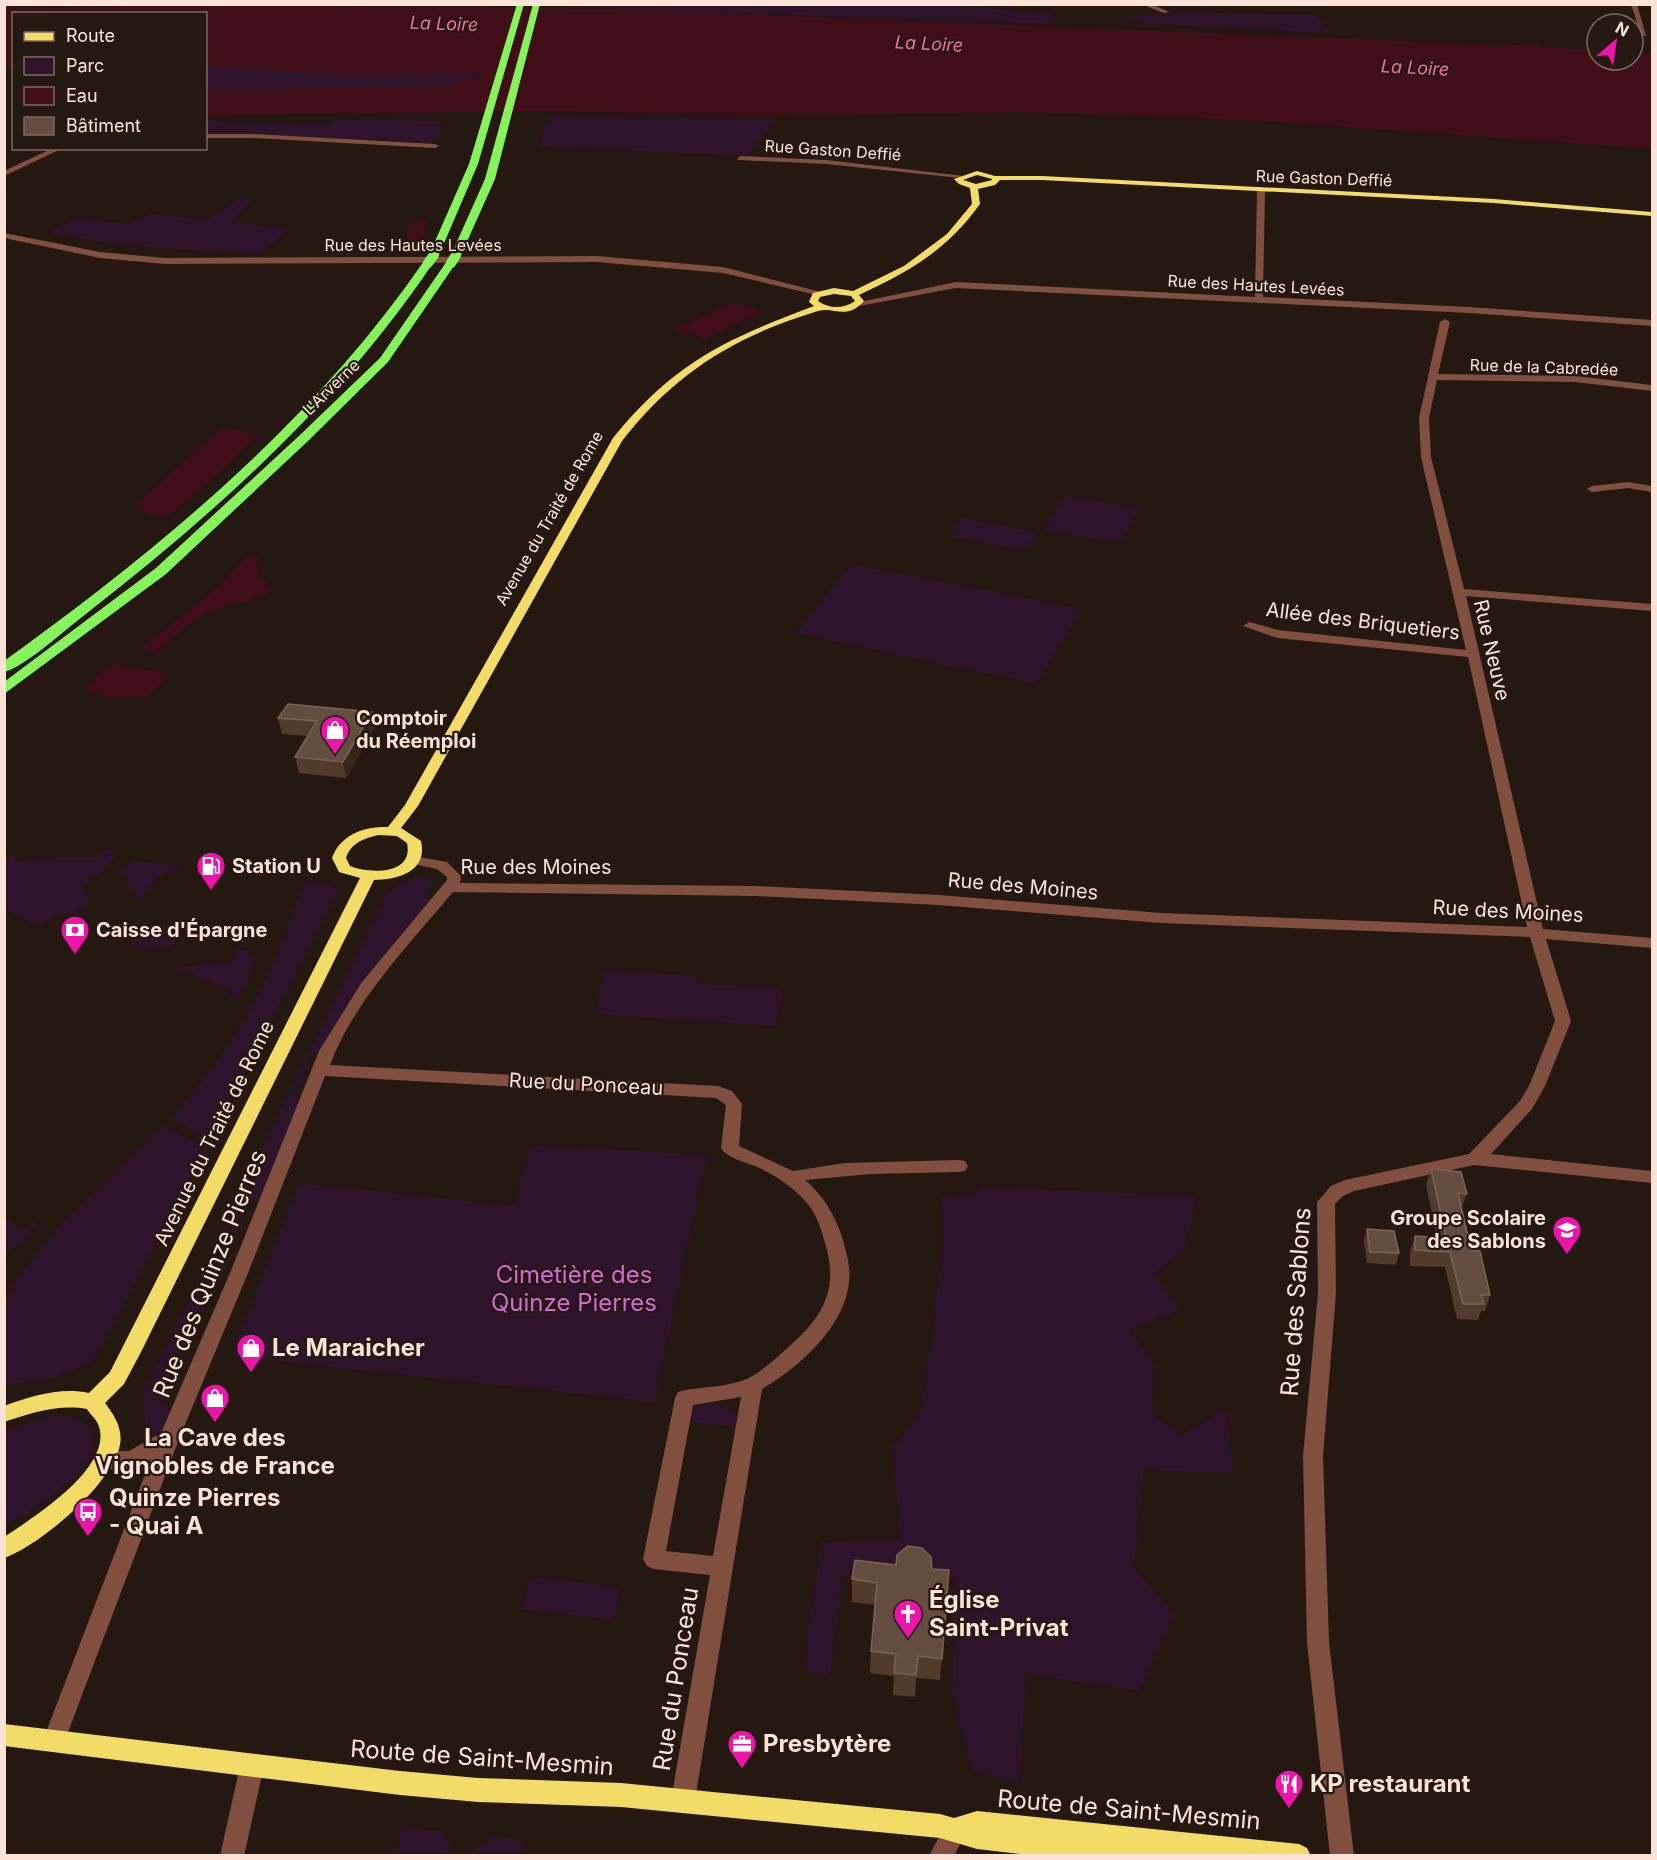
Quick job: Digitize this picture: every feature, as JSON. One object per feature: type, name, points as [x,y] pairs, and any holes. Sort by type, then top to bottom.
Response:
[{"type":"highway","name":"L'Arverne","points":[[4,668],[183,528],[282,436],[359,355],[431,259],[465,191],[521,4]]},
{"type":"highway","name":"L'Arverne","points":[[4,690],[161,571],[384,360],[453,259],[485,191],[506,124],[537,4]]},
{"type":"main road","points":[[977,173],[995,178],[996,181],[993,184],[974,186],[960,182],[958,179],[960,176],[977,173]]},
{"type":"main road","name":"Rue Gaston Deffié","points":[[995,178],[1042,178],[1484,201],[1653,214]]},
{"type":"main road","points":[[820,307],[812,300],[821,293],[842,291],[856,298],[918,264],[945,243],[976,204],[974,186]]},
{"type":"main road","name":"Avenue du Traité de Rome","points":[[392,831],[411,806],[617,440],[635,416],[660,389],[706,356],[740,338],[820,307],[842,309],[856,298]]},
{"type":"main road","points":[[392,831],[414,841],[417,854],[413,860],[390,874],[368,877],[344,869],[339,862],[340,852],[356,837],[367,833],[392,831]]},
{"type":"main road","name":"Avenue du Traité de Rome","points":[[93,1402],[117,1378],[134,1347],[368,877]]},
{"type":"main road","points":[[4,1414],[41,1401],[65,1398],[93,1402],[110,1421],[112,1430],[112,1442],[105,1460],[74,1497],[4,1549]]},
{"type":"main road","name":"Route de Saint-Mesmin","points":[[4,1735],[252,1766],[478,1790],[621,1795],[940,1826],[977,1837],[1155,1856]]},
{"type":"main road","name":"Route de Saint-Mesmin","points":[[956,1830],[976,1823],[1299,1856]]},
{"type":"street","points":[[1144,4],[1166,12]]},
{"type":"street","points":[[207,136],[252,136],[435,146]]},
{"type":"street","points":[[4,174],[56,150]]},
{"type":"street","name":"Rue Gaston Deffié","points":[[740,158],[825,162],[960,176]]},
{"type":"street","points":[[1259,300],[1261,191]]},
{"type":"street","name":"Rue des Hautes Levées","points":[[4,236],[100,255],[165,261],[597,259],[661,263],[723,270],[821,293]]},
{"type":"street","name":"Rue des Hautes Levées","points":[[856,298],[956,285],[1468,310],[1653,322]]},
{"type":"street","points":[[1421,308],[1445,322],[1468,310]]},
{"type":"street","name":"Rue Neuve","points":[[1445,322],[1435,377],[1424,418],[1426,457],[1536,932]]},
{"type":"street","name":"Rue de la Cabredée","points":[[1435,377],[1575,379],[1653,388]]},
{"type":"street","points":[[1592,489],[1628,485],[1653,489]]},
{"type":"street","points":[[1459,592],[1653,607]]},
{"type":"street","name":"Allée des Briquetiers","points":[[1249,626],[1277,634],[1472,654]]},
{"type":"street","name":"Rue des Moines","points":[[413,860],[434,863],[450,870],[454,876],[446,890],[756,891],[939,900],[1128,916],[1536,932],[1653,944]]},
{"type":"street","name":"Rue des Quinze Pierres","points":[[54,1740],[169,1439],[327,1051],[367,986],[446,890]]},
{"type":"street","points":[[1474,1159],[1526,1105],[1561,1030],[1563,1021],[1536,932]]},
{"type":"street","name":"Rue du Ponceau","points":[[320,1070],[718,1092],[726,1095],[734,1104],[730,1148],[738,1155],[752,1158],[791,1178],[816,1202],[828,1218],[835,1238],[840,1287],[822,1326],[783,1362],[753,1384],[731,1392],[685,1398],[654,1559],[722,1567]]},
{"type":"street","points":[[1474,1159],[1653,1177]]},
{"type":"street","name":"Rue des Sablons","points":[[1342,1856],[1318,1642],[1313,1456],[1327,1293],[1326,1202],[1337,1191],[1351,1185],[1474,1159]]},
{"type":"street","points":[[791,1178],[798,1174],[823,1171],[959,1166]]},
{"type":"street","name":"Rue du Ponceau","points":[[683,1800],[753,1384]]},
{"type":"street","points":[[105,1460],[132,1460],[169,1439]]},
{"type":"street","points":[[232,1856],[252,1766]]},
{"type":"street","points":[[941,1856],[956,1830]]},
{"type":"green space","points":[[575,4],[933,4],[1052,13],[1051,18],[1057,19],[1050,24],[567,7]]},
{"type":"green space","points":[[180,5],[478,5],[477,9]]},
{"type":"green space","points":[[1175,12],[1317,15],[1330,33],[1149,24],[1120,18]]},
{"type":"green space","points":[[207,66],[362,76],[483,73],[467,81],[433,86],[329,87],[289,91],[207,89]]},
{"type":"green space","points":[[550,115],[777,119],[747,156],[538,146]]},
{"type":"green space","points":[[207,119],[223,122],[326,124],[336,119],[441,121],[440,135],[433,143],[207,134]]},
{"type":"green space","points":[[238,199],[254,200],[230,222],[291,229],[258,255],[122,245],[50,233],[73,218],[126,224],[150,214],[208,219]]},
{"type":"green space","points":[[1064,496],[1138,508],[1121,543],[1044,530]]},
{"type":"green space","points":[[963,518],[1037,532],[1025,550],[950,536]]},
{"type":"green space","points":[[851,564],[1081,609],[1037,684],[796,633]]},
{"type":"green space","points":[[104,849],[115,850],[117,853],[101,876],[91,876],[84,886],[90,907],[35,924],[5,909],[5,858],[16,855],[15,862],[58,857],[99,857]]},
{"type":"green space","points":[[136,861],[182,866],[183,868],[158,876],[143,896],[135,898],[123,873],[126,865]]},
{"type":"green space","points":[[418,876],[430,877],[432,881],[427,897],[431,900],[322,1048],[311,1055],[295,1094],[299,1106],[258,1206],[249,1197],[163,1402],[173,1415],[166,1429],[150,1443],[144,1415],[144,1391],[386,895],[395,885]]},
{"type":"green space","points":[[312,881],[329,884],[338,891],[211,1140],[170,1118],[205,1077],[236,1034],[274,962],[298,899]]},
{"type":"green space","points":[[134,924],[174,933],[178,939],[169,947],[138,950],[129,935]]},
{"type":"green space","points":[[236,949],[247,951],[255,960],[246,987],[232,1001],[226,1002],[235,994],[183,970],[178,974],[174,968],[233,961]]},
{"type":"green space","points":[[604,970],[697,976],[697,984],[782,987],[777,1026],[595,1014]]},
{"type":"green space","points":[[163,1125],[206,1148],[95,1359],[52,1378],[5,1384],[5,1305],[14,1283],[54,1232]]},
{"type":"green space","name":"Cimetière des Quinze Pierres","points":[[532,1145],[707,1155],[654,1402],[231,1356],[299,1183],[513,1206]]},
{"type":"green space","points":[[987,1187],[1197,1196],[1184,1249],[1155,1274],[1179,1310],[1129,1330],[1155,1366],[1152,1414],[1181,1435],[1226,1409],[1233,1473],[1144,1470],[1134,1568],[1174,1614],[1139,1691],[1026,1674],[1019,1784],[971,1769],[952,1692],[956,1577],[920,1563],[842,1577],[830,1678],[803,1669],[821,1542],[900,1540],[893,1447],[921,1413],[943,1248],[941,1197],[973,1194]]},
{"type":"green space","points":[[5,1218],[24,1230],[33,1221],[37,1226],[15,1248],[5,1251],[7,1240],[5,1240]]},
{"type":"green space","points":[[706,1403],[717,1403],[729,1408],[740,1419],[739,1427],[689,1422],[691,1412]]},
{"type":"green space","points":[[63,1415],[81,1420],[93,1433],[94,1446],[88,1460],[62,1487],[5,1527],[5,1431],[45,1417]]},
{"type":"green space","points":[[531,1576],[621,1588],[614,1620],[520,1609]]},
{"type":"green space","points":[[401,1827],[446,1832],[445,1838],[450,1844],[445,1855],[397,1855]]},
{"type":"green space","points":[[492,1836],[522,1841],[521,1855],[477,1855],[477,1847],[486,1844]]},
{"type":"water","name":"La Loire","points":[[179,5],[623,9],[1502,45],[1523,38],[1511,45],[1536,44],[1541,47],[1585,49],[1585,72],[1645,72],[1645,53],[1652,53],[1652,149],[1263,121],[1023,112],[786,116],[556,111],[207,115],[207,89],[432,86],[471,79],[483,73],[362,76],[207,66],[207,12],[12,12],[12,68],[5,67],[5,9]]},
{"type":"water","points":[[429,219],[421,243],[405,241],[411,223]]},
{"type":"water","points":[[736,302],[762,312],[706,339],[673,329]]},
{"type":"water","points":[[230,428],[259,434],[224,469],[171,514],[158,516],[138,509],[141,500],[219,430]]},
{"type":"water","points":[[253,556],[258,558],[260,576],[271,588],[269,595],[218,608],[196,619],[154,653],[141,648],[217,588],[246,558]]},
{"type":"water","points":[[117,664],[163,673],[168,675],[167,679],[148,696],[109,697],[88,691],[92,682],[99,675]]},
{"type":"building","points":[[288,704],[372,712],[343,762],[295,757],[317,721],[278,718]]},
{"type":"building","points":[[1431,1169],[1461,1172],[1467,1194],[1458,1193],[1471,1250],[1480,1251],[1490,1295],[1481,1295],[1484,1304],[1463,1304],[1450,1252],[1415,1250],[1415,1236],[1446,1238]]},
{"type":"building","points":[[1367,1229],[1394,1231],[1399,1253],[1370,1252]]},
{"type":"building","name":"Église Saint-Privat","points":[[908,1546],[922,1548],[931,1557],[932,1569],[949,1570],[942,1659],[918,1656],[916,1675],[894,1673],[896,1654],[871,1651],[877,1583],[852,1579],[855,1560],[896,1565],[897,1555]]},
{"type":"place","name":"Comptoir du Réemploi","points":[[335,756]]},
{"type":"place","name":"Station U","points":[[211,892]]},
{"type":"place","name":"Caisse d'Épargne","points":[[75,956]]},
{"type":"place","name":"Groupe Scolaire des Sablons","points":[[1567,1256]]},
{"type":"place","name":"Le Maraicher","points":[[251,1374]]},
{"type":"place","name":"La Cave des Vignobles de France","points":[[215,1424]]},
{"type":"place","name":"Quinze Pierres - Quai A","points":[[88,1538]]},
{"type":"place","name":"Église Saint-Privat","points":[[908,1640]]},
{"type":"place","name":"Presbytère","points":[[742,1770]]},
{"type":"place","name":"KP restaurant","points":[[1289,1810]]}]
